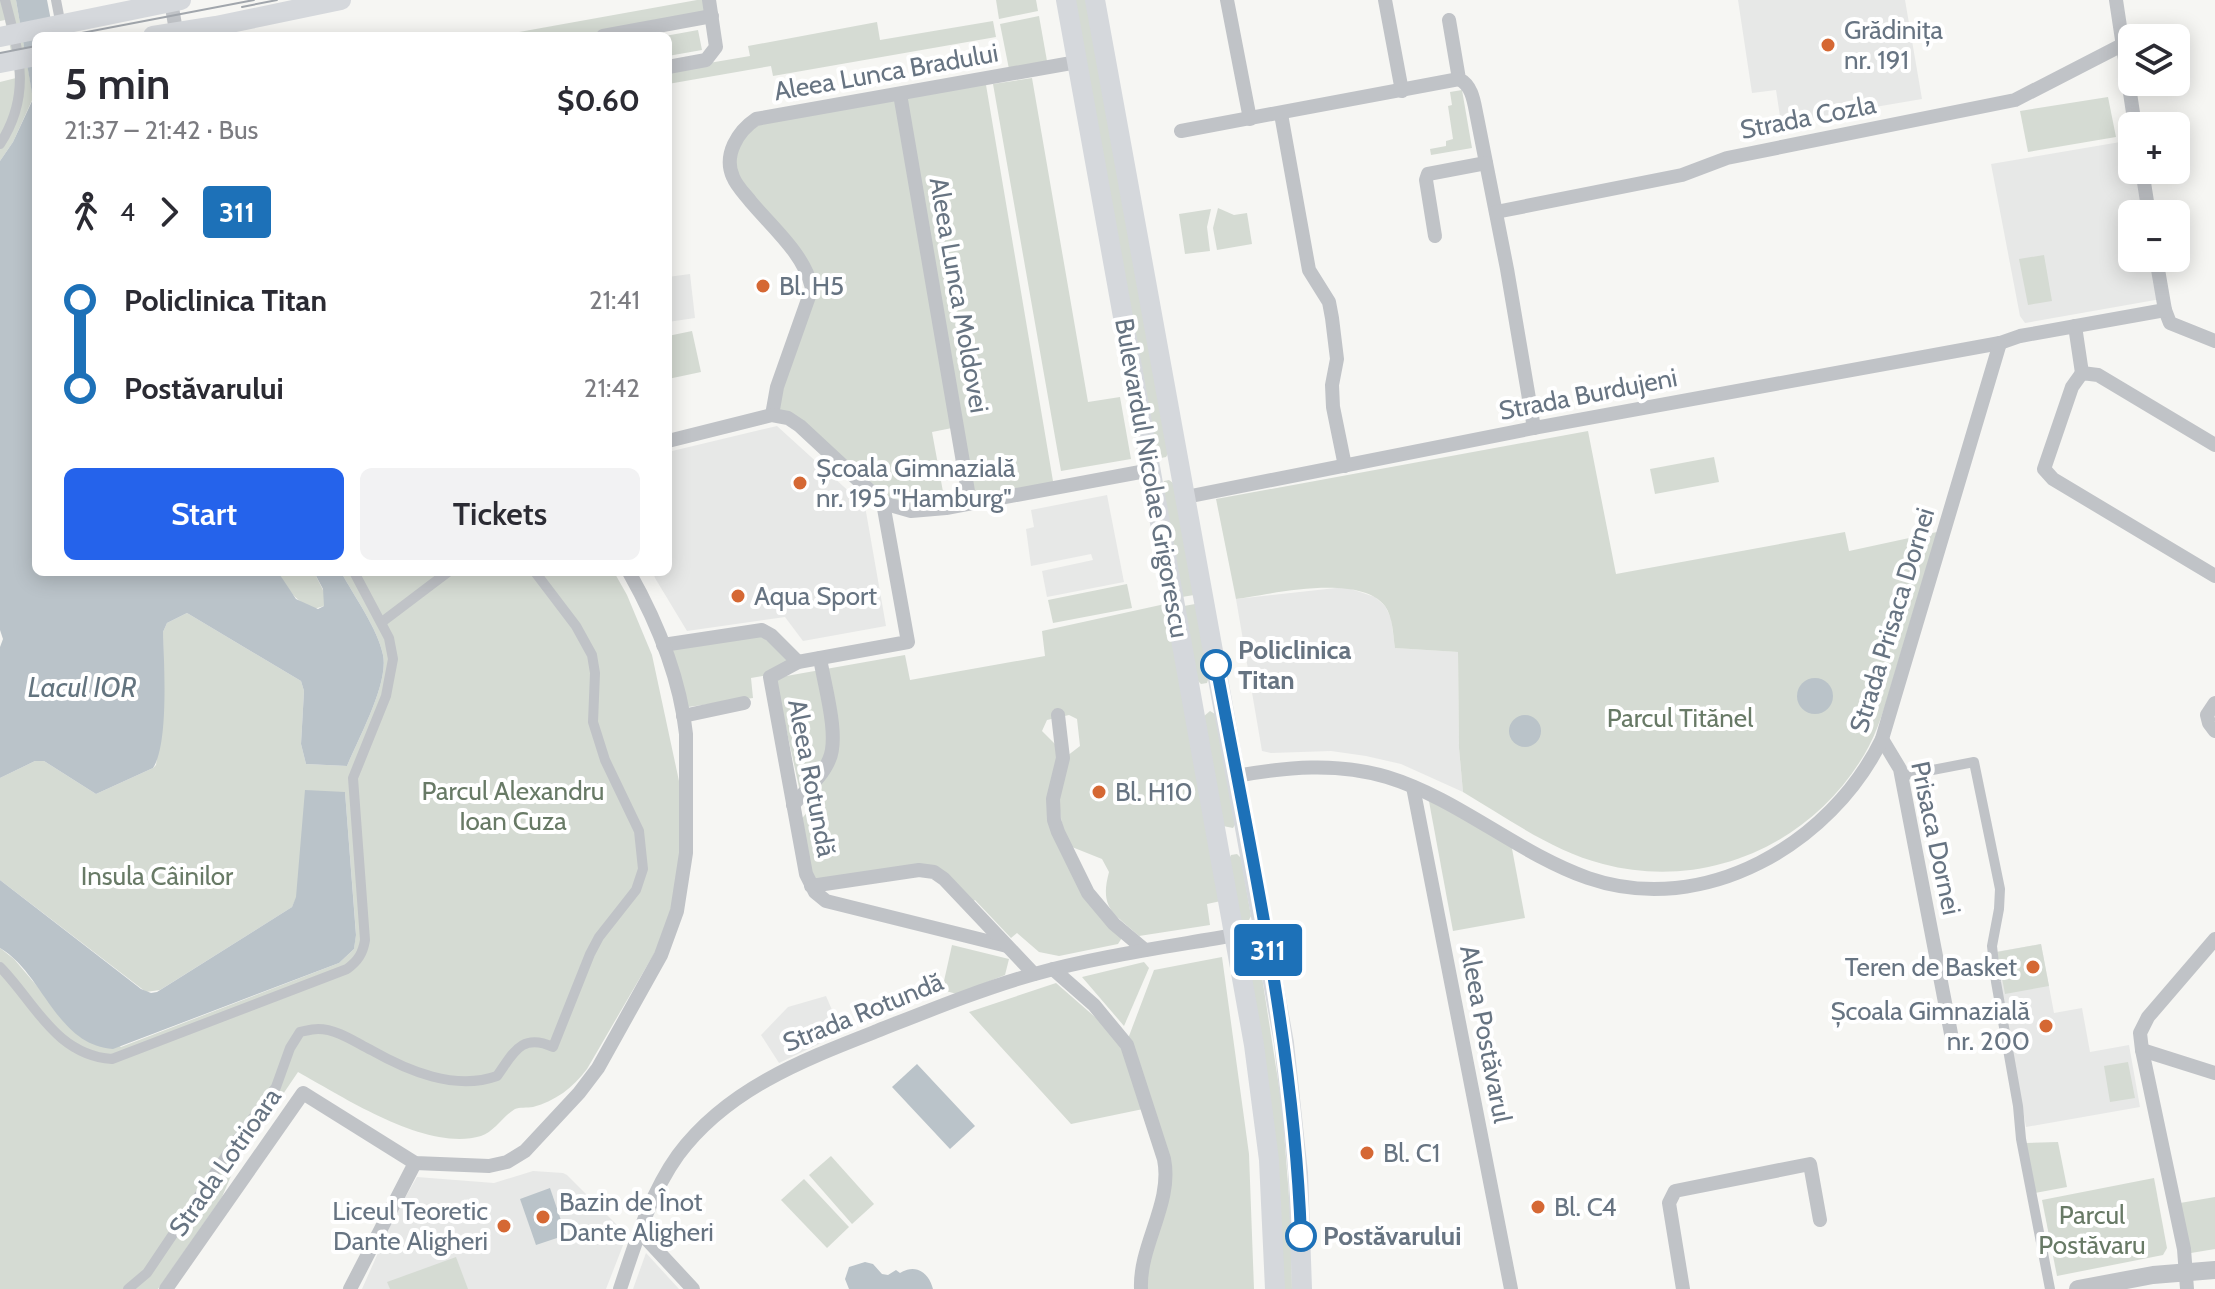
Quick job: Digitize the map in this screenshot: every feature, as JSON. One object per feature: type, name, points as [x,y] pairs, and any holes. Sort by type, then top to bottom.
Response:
[{"type":"main road","points":[[186,32],[341,0]]},
{"type":"main road","name":"Bulevardul Nicolae Grigorescu","points":[[1066,0],[1235,935],[1265,1129],[1275,1289]]},
{"type":"main road","name":"Bulevardul Nicolae Grigorescu","points":[[1095,0],[1287,1065],[1295,1138],[1302,1289]]},
{"type":"main road","points":[[0,37],[176,1]]},
{"type":"main road","points":[[0,63],[32,57]]},
{"type":"main road","points":[[1151,470],[1180,464]]},
{"type":"main road","points":[[1192,701],[1222,695]]},
{"type":"main road","points":[[1217,841],[1247,836]]},
{"type":"main road","points":[[1235,935],[1264,930]]},
{"type":"street","points":[[0,144],[16,113],[21,86],[5,0]]},
{"type":"street","points":[[56,0],[62,32]]},
{"type":"street","points":[[672,66],[706,60],[711,56],[717,43],[709,0]]},
{"type":"street","points":[[1227,0],[1250,119]]},
{"type":"street","points":[[1385,0],[1402,91]]},
{"type":"street","points":[[2116,0],[2119,24]]},
{"type":"street","points":[[176,1],[176,32]]},
{"type":"street","points":[[650,32],[712,16]]},
{"type":"street","points":[[1449,20],[1459,79]]},
{"type":"street","name":"Strada Cozla","points":[[1496,212],[1682,175],[1727,158],[2015,100],[2118,47]]},
{"type":"street","name":"Aleea Lunca Bradului","points":[[772,415],[777,387],[812,288],[802,262],[737,186],[729,167],[732,149],[745,126],[756,119],[1077,62]]},
{"type":"street","points":[[1181,131],[1459,79],[1466,82],[1471,92],[1496,212],[1534,428]]},
{"type":"street","name":"Aleea Lunca Moldovei","points":[[900,94],[970,503]]},
{"type":"street","points":[[1281,114],[1309,270],[1329,302],[1332,318],[1337,359],[1332,385],[1333,407],[1345,466]]},
{"type":"street","points":[[1435,236],[1426,180],[1428,174],[1486,163]]},
{"type":"street","points":[[2158,272],[2170,323],[2215,341]]},
{"type":"street","points":[[2000,343],[2020,336],[2165,310]]},
{"type":"street","points":[[2075,326],[2082,373],[2072,387],[2046,459],[2044,469],[2047,475],[2215,576]]},
{"type":"street","name":"Strada Burdujeni","points":[[1186,497],[1534,428],[2000,343]]},
{"type":"street","name":"Strada Prisaca Dornei","points":[[1236,776],[1285,768],[1331,767],[1362,771],[1413,787],[1588,878],[1630,886],[1678,888],[1713,881],[1777,855],[1802,837],[1842,797],[1869,763],[1882,739],[2000,343]]},
{"type":"street","points":[[2082,373],[2098,375],[2215,445]]},
{"type":"street","points":[[672,440],[772,415],[788,418],[883,503],[911,511],[1151,470]]},
{"type":"street","name":"Aleea Rotundă","points":[[883,503],[908,642],[798,662],[770,677],[803,860],[811,886],[820,897],[833,903],[1007,946]]},
{"type":"street","points":[[0,967],[46,1024],[87,1053],[112,1059],[354,965],[365,940],[353,778],[390,682],[392,653],[382,622],[356,576]]},
{"type":"street","points":[[382,622],[443,576]]},
{"type":"street","points":[[128,1289],[147,1273],[235,1142],[259,1113],[276,1087],[290,1048],[300,1032],[320,1029],[345,1036],[388,1060],[433,1077],[457,1081],[497,1076],[509,1055],[523,1045],[537,1042],[553,1047],[594,945],[636,890],[643,869],[639,831],[605,760],[593,722],[595,673],[592,655],[576,626],[538,576]]},
{"type":"street","name":"Strada Lotrioara","points":[[166,1289],[303,1093],[415,1163],[478,1167],[507,1162],[525,1151],[598,1068],[656,965],[677,911],[686,853],[686,734],[683,716],[663,645],[631,576]]},
{"type":"street","points":[[663,645],[762,630],[798,662]]},
{"type":"street","points":[[793,805],[824,769],[831,754],[832,731],[820,658]]},
{"type":"street","points":[[683,716],[744,703]]},
{"type":"street","points":[[2215,703],[2207,715],[2215,731]]},
{"type":"street","points":[[1058,715],[1063,758],[1053,799],[1058,832],[1088,893],[1114,924],[1145,950]]},
{"type":"street","name":"Prisaca Dornei","points":[[1882,739],[1895,757],[1901,776],[1953,1044]]},
{"type":"street","points":[[1901,776],[1974,762],[2000,889],[1992,946],[1996,982],[2021,1139],[2050,1289]]},
{"type":"street","name":"Aleea Postăvarul","points":[[1413,787],[1511,1289]]},
{"type":"street","name":"Aleea Rotundă","points":[[811,886],[927,870],[944,879],[1034,974]]},
{"type":"street","name":"Strada Rotundă","points":[[620,1289],[656,1194],[677,1157],[710,1121],[752,1089],[811,1056],[953,1001],[1034,974],[1145,950],[1235,935]]},
{"type":"street","points":[[2187,1280],[2175,1203],[2140,1033],[2148,1017],[2215,939]]},
{"type":"street","points":[[1053,969],[1094,1005],[1127,1045],[1166,1167],[1158,1216],[1142,1260],[1141,1289]]},
{"type":"street","points":[[2142,1050],[2215,1073]]},
{"type":"street","points":[[350,1289],[415,1163]]},
{"type":"street","points":[[1683,1289],[1669,1203],[1675,1191],[1810,1164],[1820,1220]]},
{"type":"street","points":[[640,1232],[693,1289]]},
{"type":"street","points":[[2078,1289],[2187,1280],[2215,1270]]},
{"type":"shaded area","name":"Grădinița nr. 191","points":[[1738,0],[1905,0],[1922,99],[1781,123],[1776,90],[1752,93]]},
{"type":"shaded area","points":[[2118,142],[2118,184],[2142,184],[2145,200],[2118,200],[2118,272],[2156,272],[2161,299],[2025,323],[2020,316],[1991,164]]},
{"type":"shaded area","points":[[690,274],[695,318],[672,321],[672,276]]},
{"type":"shaded area","points":[[777,426],[865,506],[886,626],[803,641],[785,617],[687,631],[654,576],[672,576],[672,451]]},
{"type":"shaded area","points":[[1107,495],[1124,582],[1047,597],[1042,571],[1093,560],[1091,554],[1031,566],[1026,529],[1034,527],[1031,510]]},
{"type":"shaded area","name":"Policlinica Titan","points":[[1345,587],[1375,597],[1385,606],[1391,618],[1395,648],[1458,652],[1459,748],[1463,792],[1401,764],[1366,756],[1331,751],[1262,751],[1236,599]]},
{"type":"shaded area","name":"Școala Gimnazială nr. 200","points":[[2041,944],[2054,1013],[2082,1008],[2090,1052],[2129,1045],[2140,1107],[2026,1127],[1995,952]]},
{"type":"shaded area","points":[[826,996],[842,1033],[779,1063],[761,1035],[788,1007]]},
{"type":"shaded area","name":"Liceul Teoretic Dante Aligheri","points":[[533,1171],[567,1175],[627,1235],[606,1289],[362,1289],[394,1217],[417,1177],[494,1183]]},
{"type":"shaded area","points":[[646,1253],[679,1289],[633,1289]]},
{"type":"green space","points":[[0,0],[16,0],[32,100],[13,142],[0,161],[0,82],[16,78],[5,20],[0,21]]},
{"type":"green space","points":[[697,0],[706,0],[708,14],[610,32],[519,32]]},
{"type":"green space","points":[[996,0],[1036,0],[1038,11],[999,19]]},
{"type":"green space","points":[[1073,0],[1086,0],[1169,452],[1161,458],[1155,454]]},
{"type":"green space","points":[[1039,16],[1047,61],[1009,69],[1000,24]]},
{"type":"green space","points":[[993,21],[996,37],[773,76],[771,66],[672,83],[672,69],[750,56],[748,46],[877,22],[880,40]]},
{"type":"green space","points":[[698,30],[702,50],[672,55],[672,35]]},
{"type":"green space","points":[[1032,78],[1088,402],[1120,397],[1131,459],[1061,471],[993,84]]},
{"type":"green space","points":[[985,79],[1054,487],[970,503],[957,427],[932,432],[946,508],[898,508],[800,426],[772,415],[810,281],[737,186],[730,158],[745,126]]},
{"type":"green space","points":[[1462,90],[1472,148],[1431,155],[1430,149],[1446,146],[1446,141],[1453,139],[1448,106],[1452,105],[1450,92]]},
{"type":"green space","points":[[2108,97],[2116,137],[2028,152],[2020,111]]},
{"type":"green space","points":[[1218,208],[1234,215],[1247,213],[1252,244],[1217,250],[1213,228]]},
{"type":"green space","points":[[1211,209],[1207,227],[1210,251],[1185,254],[1179,214]]},
{"type":"green space","points":[[2044,255],[2052,301],[2028,305],[2019,259]]},
{"type":"green space","points":[[692,331],[701,372],[672,378],[672,335]]},
{"type":"green space","name":"Parcul Titănel","points":[[1588,431],[1616,574],[1845,532],[1849,551],[1937,532],[1885,706],[1869,746],[1847,780],[1821,809],[1790,833],[1756,852],[1720,864],[1682,871],[1642,871],[1603,864],[1566,851],[1463,792],[1459,748],[1458,652],[1395,648],[1388,610],[1373,596],[1356,590],[1314,588],[1236,599],[1216,499]]},
{"type":"green space","points":[[1714,457],[1719,482],[1655,494],[1650,469]]},
{"type":"green space","points":[[1164,481],[1173,483],[1194,595],[1182,597],[1161,487]]},
{"type":"green space","points":[[280,576],[316,576],[324,592],[324,606],[314,609],[289,590]]},
{"type":"green space","name":"Parcul Alexandru Ioan Cuza","points":[[343,576],[616,576],[652,655],[679,781],[682,869],[662,940],[587,1069],[576,1082],[541,1104],[515,1109],[486,1134],[460,1139],[412,1130],[362,1108],[298,1072],[237,1162],[222,1197],[158,1289],[0,1289],[0,948],[14,959],[42,992],[121,1047],[339,963],[354,949],[356,934],[345,792],[292,907],[160,990],[146,992],[0,880],[0,778],[35,761],[44,761],[96,794],[153,768],[156,765],[164,706],[163,632],[167,623],[187,613],[301,681],[304,691],[301,744],[306,764],[347,766],[377,695],[384,667],[380,645]]},
{"type":"green space","points":[[1127,584],[1132,608],[1053,623],[1048,600]]},
{"type":"green space","points":[[1165,604],[1221,901],[1207,904],[1210,925],[1139,936],[1111,909],[1106,894],[1109,872],[1102,859],[1072,847],[1062,824],[1060,791],[1067,756],[1080,746],[1077,719],[1069,715],[1047,720],[1042,731],[1062,751],[1053,800],[1054,817],[1066,854],[1087,891],[1125,933],[1118,944],[1059,956],[1039,952],[1017,933],[1011,938],[975,900],[969,905],[944,879],[927,870],[811,886],[796,825],[819,799],[815,780],[801,796],[775,678],[905,655],[910,680],[1045,656],[1042,631]]},
{"type":"green space","points":[[1195,604],[1209,677],[1207,683],[1201,684],[1196,679],[1184,606]]},
{"type":"green space","points":[[752,630],[798,662],[773,674],[751,678],[753,698],[681,708],[663,645]]},
{"type":"green space","points":[[1210,711],[1215,714],[1236,823],[1233,828],[1223,826],[1203,717]]},
{"type":"green space","points":[[1428,796],[1510,838],[1525,918],[1453,931]]},
{"type":"green space","points":[[1237,854],[1241,858],[1251,916],[1248,922],[1242,922],[1239,918],[1229,859]]},
{"type":"green space","points":[[2041,944],[2049,986],[2005,994],[1997,952]]},
{"type":"green space","points":[[952,945],[1009,959],[1005,975],[957,994],[942,990]]},
{"type":"green space","points":[[1255,948],[1258,951],[1282,1106],[1291,1223],[1292,1289],[1279,1289],[1246,953]]},
{"type":"green space","points":[[1222,957],[1249,1154],[1254,1289],[1141,1289],[1165,1175],[1148,1108],[1071,1124],[969,1012],[1056,983],[1126,1044],[1154,970]]},
{"type":"green space","points":[[1144,962],[1149,968],[1124,1026],[1082,977]]},
{"type":"green space","points":[[2128,1062],[2135,1098],[2110,1102],[2104,1066]]},
{"type":"green space","points":[[2058,1142],[2067,1187],[2035,1193],[2026,1143]]},
{"type":"green space","points":[[831,1156],[874,1204],[852,1224],[809,1175]]},
{"type":"green space","name":"Parcul Postăvaru","points":[[2154,1178],[2167,1248],[2163,1255],[2057,1276],[2042,1200]]},
{"type":"green space","points":[[804,1179],[849,1227],[827,1248],[781,1200]]},
{"type":"green space","points":[[2215,1197],[2215,1249],[2191,1253],[2180,1203]]},
{"type":"green space","points":[[456,1257],[468,1289],[390,1289],[387,1282]]},
{"type":"water","name":"Lacul IOR","points":[[16,0],[47,0],[53,32],[32,32],[32,93]]},
{"type":"water","name":"Lacul IOR","points":[[32,101],[32,576],[281,576],[296,599],[318,609],[324,606],[323,589],[316,576],[343,576],[376,634],[384,667],[377,695],[347,766],[306,764],[301,744],[304,691],[301,681],[187,613],[167,623],[163,632],[163,723],[158,757],[153,768],[96,794],[44,761],[35,761],[0,778],[0,647],[3,639],[0,630],[0,161],[13,142]]},
{"type":"water","points":[[1815,678],[1828,683],[1833,696],[1828,709],[1815,714],[1802,709],[1797,696],[1802,683]]},
{"type":"water","points":[[1525,715],[1537,719],[1541,731],[1537,743],[1525,747],[1513,743],[1509,731],[1513,719]]},
{"type":"water","points":[[305,790],[345,792],[356,935],[354,949],[339,963],[113,1049],[94,1045],[77,1035],[15,959],[0,948],[0,880],[141,989],[157,992],[292,907],[296,897]]},
{"type":"water","points":[[917,1064],[975,1126],[950,1149],[892,1087]]},
{"type":"water","name":"Bazin de Înot Dante Aligheri","points":[[550,1188],[566,1235],[536,1245],[520,1199]]},
{"type":"water","points":[[865,1262],[888,1275],[896,1270],[900,1273],[916,1269],[928,1278],[933,1289],[849,1289],[845,1279],[849,1267]]},
{"type":"tram line","points":[[87,32],[254,0]]},
{"type":"tram line","points":[[242,7],[277,0]]},
{"type":"tram line","points":[[0,53],[32,47]]},
{"type":"bus line","name":"311","points":[[1216,665],[1287,1065],[1301,1236]]},
{"type":"place","name":"Grădinița nr. 191","points":[[1828,45]]},
{"type":"place","name":"Bl. H5","points":[[763,286]]},
{"type":"place","name":"Școala Gimnazială nr. 195 \"Hamburg\"","points":[[800,483]]},
{"type":"place","name":"Aqua Sport","points":[[738,596]]},
{"type":"place","name":"Policlinica Titan","points":[[1216,665]]},
{"type":"place","name":"Bl. H10","points":[[1099,792]]},
{"type":"place","name":"Teren de Basket","points":[[2033,967]]},
{"type":"place","name":"Școala Gimnazială nr. 200","points":[[2046,1026]]},
{"type":"place","name":"Bl. C1","points":[[1367,1153]]},
{"type":"place","name":"Bl. C4","points":[[1538,1207]]},
{"type":"place","name":"Bazin de Înot Dante Aligheri","points":[[543,1217]]},
{"type":"place","name":"Liceul Teoretic Dante Aligheri","points":[[504,1226]]},
{"type":"place","name":"Postăvarului","points":[[1301,1236]]},
{"type":"park label","name":"Insula Câinilor","points":[[157,876]]}]
